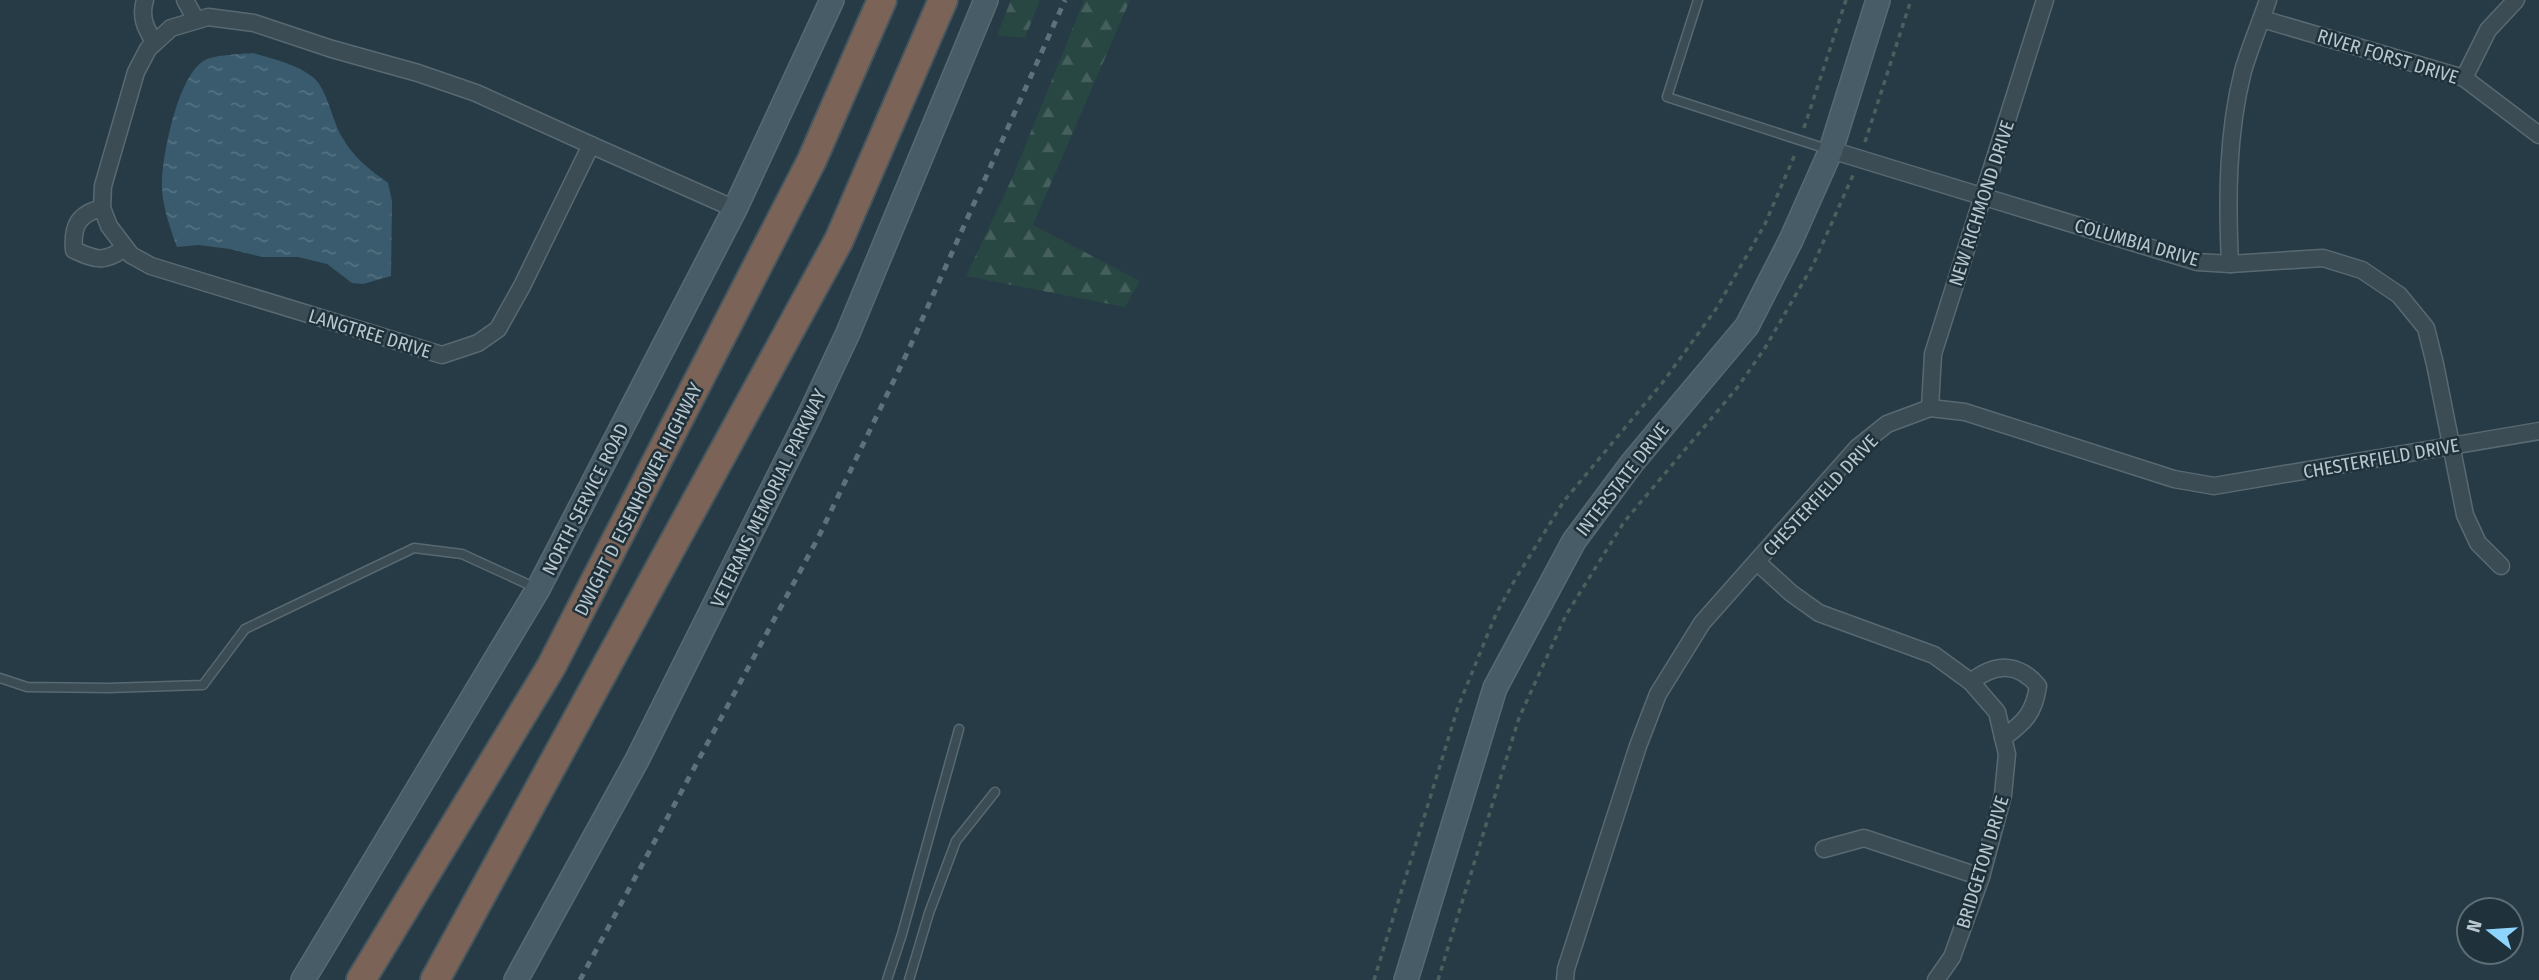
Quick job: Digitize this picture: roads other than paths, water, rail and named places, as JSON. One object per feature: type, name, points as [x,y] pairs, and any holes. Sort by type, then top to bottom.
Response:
[{"type":"highway","name":"DWIGHT D EISENHOWER HIGHWAY","points":[[361,980],[551,667],[812,160],[882,0]]},
{"type":"highway","points":[[435,980],[839,240],[943,0]]},
{"type":"street","points":[[145,0],[142,12],[145,26],[155,42]]},
{"type":"street","points":[[185,0],[196,20]]},
{"type":"street","name":"NORTH SERVICE ROAD","points":[[303,980],[538,589],[735,209],[832,0]]},
{"type":"street","name":"VETERANS MEMORIAL PARKWAY","points":[[516,980],[637,760],[809,416],[848,333],[986,0]]},
{"type":"street","name":"INTERSTATE DRIVE","points":[[1406,980],[1495,688],[1574,541],[1632,463],[1747,326],[1791,240],[1831,150],[1878,0]]},
{"type":"street","name":"NEW RICHMOND DRIVE","points":[[1930,408],[1933,354],[2045,0]]},
{"type":"street","points":[[2230,264],[2227,199],[2232,136],[2243,72],[2268,0]]},
{"type":"street","points":[[2464,78],[2488,30],[2516,0]]},
{"type":"street","points":[[125,248],[110,258],[93,258],[74,250],[72,233],[82,216],[102,208],[103,186],[136,72],[155,42],[171,28],[208,17],[254,23],[476,93],[735,209]]},
{"type":"street","name":"RIVER FORST DRIVE","points":[[2262,19],[2464,78],[2539,135]]},
{"type":"street","name":"LANGTREE DRIVE","points":[[102,208],[109,226],[125,248],[131,255],[151,266],[442,355],[478,343],[498,329],[591,145]]},
{"type":"street","name":"COLUMBIA DRIVE","points":[[1831,150],[2197,262],[2230,264],[2323,258],[2362,270],[2399,295],[2426,328],[2465,515],[2478,543],[2501,566]]},
{"type":"street","name":"CHESTERFIELD DRIVE","points":[[1565,980],[1566,969],[1630,772],[1658,694],[1702,624],[1857,448],[1887,424],[1930,408],[1965,412],[2174,479],[2214,486],[2539,431]]},
{"type":"street","name":"BRIDGETON DRIVE","points":[[1757,562],[1791,593],[1819,613],[1934,655],[1971,681],[1997,712],[2007,754],[2003,795],[1981,877],[1952,957],[1936,980]]},
{"type":"street","points":[[1971,681],[1981,674],[2013,667],[2028,674],[2038,686],[2035,704],[2022,724],[2003,738]]},
{"type":"street","points":[[1824,849],[1864,838],[1981,877]]},
{"type":"lane","points":[[1698,0],[1667,97],[1831,150]]},
{"type":"lane","points":[[0,678],[27,687],[202,685],[245,629],[414,548],[462,554],[538,589]]},
{"type":"lane","points":[[887,980],[959,729]]},
{"type":"lane","points":[[909,980],[929,913],[956,842],[995,792]]},
{"type":"water","points":[[253,53],[293,66],[314,78],[323,90],[346,144],[362,163],[388,183],[392,201],[391,276],[363,284],[352,283],[327,264],[298,257],[262,257],[198,245],[177,247],[169,225],[162,184],[168,136],[180,98],[195,68],[205,60]]},
{"type":"railway","points":[[580,980],[818,538],[908,351],[1065,0]]}]
